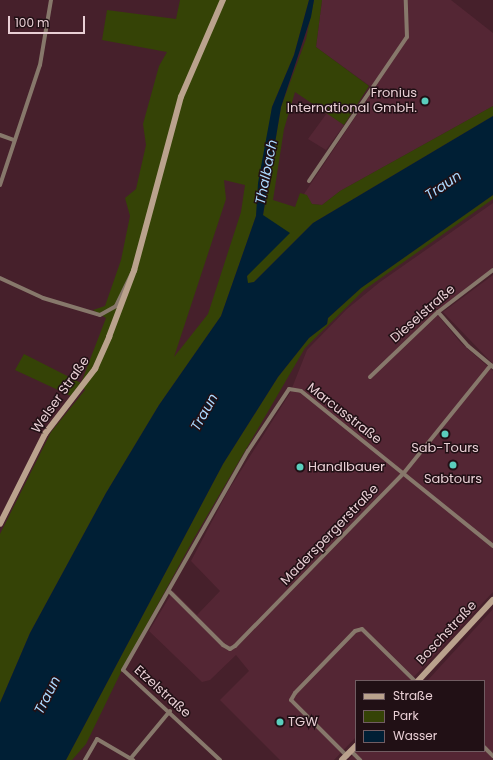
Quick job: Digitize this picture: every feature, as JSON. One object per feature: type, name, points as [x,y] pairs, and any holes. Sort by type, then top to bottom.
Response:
[{"type":"main road","name":"Welser Straße","points":[[0,524],[45,434],[95,369],[134,271],[144,229],[181,97],[223,0]]},
{"type":"main road","name":"Boschstraße","points":[[417,680],[493,600]]},
{"type":"main road","points":[[347,756],[355,747]]},
{"type":"street","points":[[0,185],[40,65],[51,0]]},
{"type":"street","points":[[309,181],[406,38],[406,0]]},
{"type":"street","points":[[0,135],[14,140]]},
{"type":"street","name":"Dieselstraße","points":[[370,377],[438,312],[493,270]]},
{"type":"street","points":[[0,278],[43,298],[100,315],[116,306],[134,271]]},
{"type":"street","points":[[438,312],[468,346],[492,366]]},
{"type":"street","name":"Maderspergerstraße","points":[[170,592],[230,649],[403,474],[492,366]]},
{"type":"street","name":"Marcusstraße","points":[[170,592],[248,451],[289,389],[301,391],[493,546]]},
{"type":"street","points":[[336,419],[339,414]]},
{"type":"street","name":"Etzelstraße","points":[[170,592],[123,670],[170,711],[220,760]]},
{"type":"street","points":[[360,760],[347,756],[291,700],[295,693],[355,631],[362,629],[415,680]]},
{"type":"street","points":[[85,760],[93,742],[101,740],[132,759],[170,711]]},
{"type":"street","points":[[485,748],[493,756]]},
{"type":"shaded area","points":[[322,0],[451,0],[493,33],[493,106],[340,191],[322,205],[312,204],[304,194],[374,89],[316,47]]},
{"type":"shaded area","points":[[327,113],[344,125],[326,150],[308,139]]},
{"type":"shaded area","points":[[493,203],[493,268],[435,312],[461,343],[493,371],[493,592],[411,680],[355,680],[355,738],[334,760],[280,760],[220,700],[249,671],[236,655],[210,680],[202,682],[149,631],[173,591],[197,615],[220,591],[191,561],[228,491],[290,393],[307,350],[347,309],[380,282]]},
{"type":"shaded area","points":[[493,275],[493,364],[443,312]]},
{"type":"shaded area","points":[[493,609],[493,760],[348,760],[356,752],[485,752],[485,680],[428,680]]},
{"type":"green space","points":[[180,0],[309,0],[294,55],[272,107],[256,216],[221,316],[159,405],[106,493],[30,633],[0,703],[0,534],[51,432],[85,390],[81,384],[71,396],[15,370],[24,354],[81,383],[106,318],[93,310],[105,306],[121,260],[130,216],[125,198],[136,189],[146,145],[143,124],[159,66],[167,52],[102,40],[107,10],[176,19]],"holes":[[[224,180],[245,185],[241,212],[208,314],[174,357],[226,199]]]},
{"type":"green space","points":[[314,0],[322,0],[316,47],[369,86],[344,125],[295,92],[284,129],[273,200],[295,207],[300,193],[307,195],[312,204],[322,205],[340,191],[493,106],[493,116],[313,223],[254,282],[248,284],[246,281],[263,215],[281,107],[306,39]]},
{"type":"green space","points":[[493,195],[493,199],[364,290],[305,348],[193,540],[122,670],[86,744],[72,760],[66,760],[223,464],[278,377],[309,338],[327,324],[328,318],[361,288]]},
{"type":"water","points":[[309,0],[314,0],[311,17],[281,107],[263,215],[290,233],[247,276],[248,283],[254,282],[313,223],[493,116],[493,195],[361,288],[328,318],[327,324],[309,338],[278,377],[223,464],[66,760],[0,760],[0,703],[30,633],[106,493],[159,405],[221,316],[256,216],[258,183],[272,107],[294,55]]},
{"type":"place","name":"Fronius International GmbH.","points":[[425,101]]},
{"type":"place","name":"Sab-Tours","points":[[445,434]]},
{"type":"place","name":"Sabtours","points":[[453,465]]},
{"type":"place","name":"Handlbauer","points":[[300,467]]},
{"type":"place","name":"TGW","points":[[280,722]]},
{"type":"water label","name":"Thalbach","points":[[266,172]]},
{"type":"water label","name":"Traun","points":[[443,185]]},
{"type":"water label","name":"Traun","points":[[204,412]]},
{"type":"water label","name":"Traun","points":[[47,695]]}]
